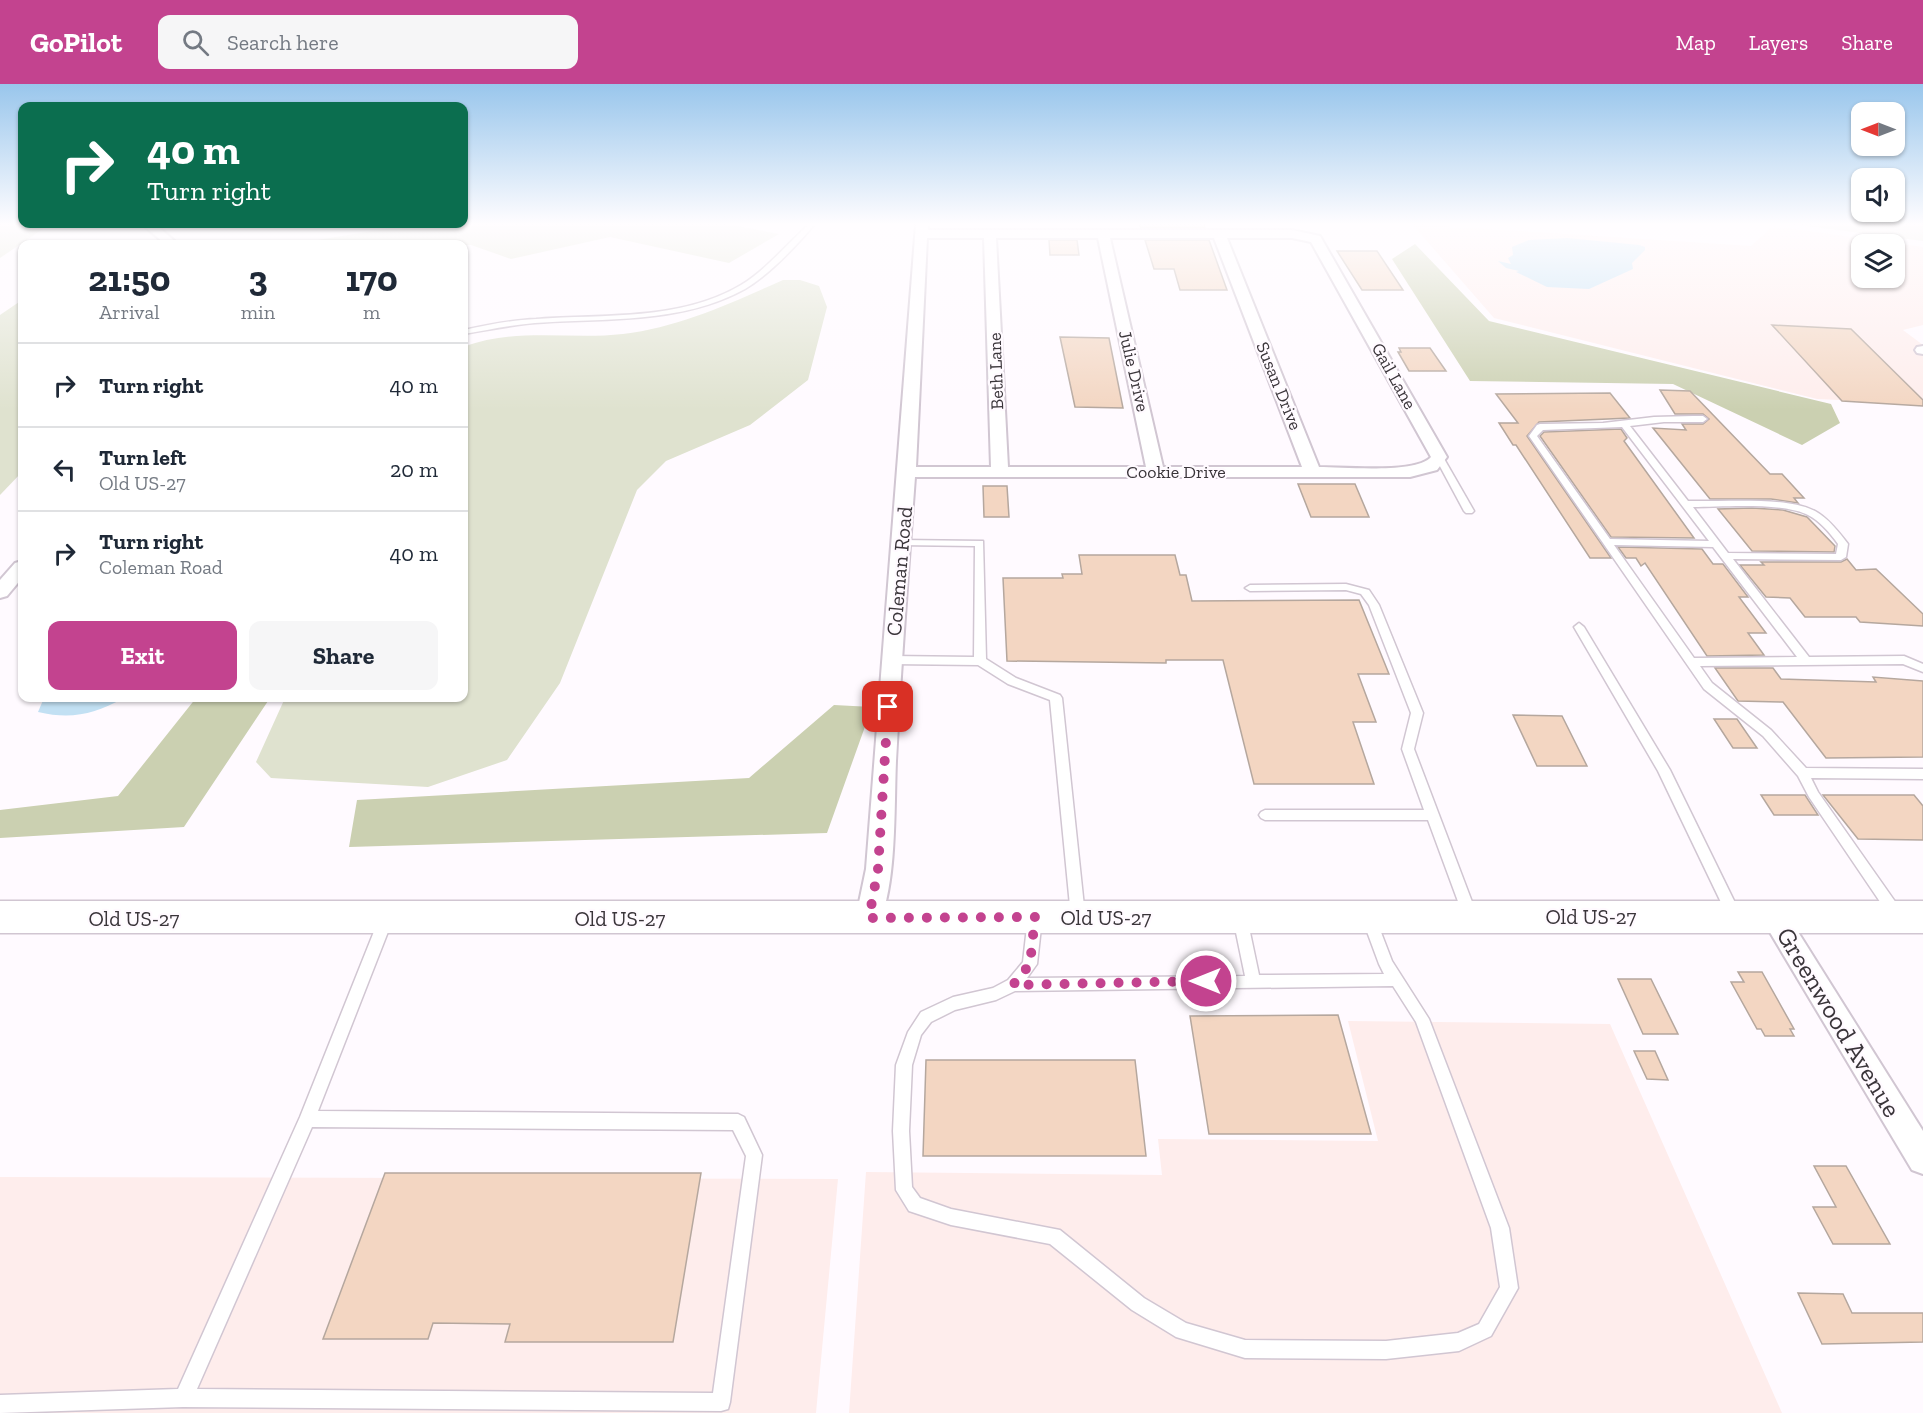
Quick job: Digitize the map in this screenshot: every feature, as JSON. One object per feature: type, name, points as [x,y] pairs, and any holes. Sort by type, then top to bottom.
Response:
[{"type":"main road","name":"Old US-27","points":[[0,917],[1911,917]]},
{"type":"street","name":"Coleman Road","points":[[869,918],[878,869],[891,660],[908,472],[919,286]]},
{"type":"street","name":"Beth Lane","points":[[992,286],[1000,472]]},
{"type":"street","name":"Julie Drive","points":[[1115,286],[1156,472]]},
{"type":"street","name":"Susan Drive","points":[[1240,286],[1313,472]]},
{"type":"street","name":"Gail Lane","points":[[1343,286],[1439,457]]},
{"type":"street","name":"Cookie Drive","points":[[908,472],[1410,472],[1425,470],[1435,465],[1439,457]]},
{"type":"street","points":[[0,592],[18,572]]},
{"type":"street","name":"Greenwood Avenue","points":[[1774,916],[1923,1159]]},
{"type":"lane","points":[[468,331],[515,322],[646,316],[688,309],[744,286]]},
{"type":"lane","points":[[1703,419],[1640,419],[1624,424],[1540,427],[1533,436],[1610,542],[1708,686],[1767,733],[1803,773],[1813,794],[1911,917]]},
{"type":"lane","points":[[1624,424],[1806,661]]},
{"type":"lane","points":[[1439,457],[1469,511]]},
{"type":"lane","points":[[1685,504],[1784,507],[1809,512],[1833,530],[1843,544],[1841,557],[1725,556]]},
{"type":"lane","points":[[1610,542],[1716,544]]},
{"type":"lane","points":[[901,543],[980,543],[980,661]]},
{"type":"lane","points":[[1250,588],[1346,587],[1365,592],[1374,605],[1417,713],[1408,749],[1470,917]]},
{"type":"lane","points":[[1579,627],[1664,770],[1735,916]]},
{"type":"lane","points":[[891,660],[980,661],[1011,681],[1056,698],[1078,917]]},
{"type":"lane","points":[[1691,662],[1904,660],[1923,668]]},
{"type":"lane","points":[[1803,773],[1923,774]]},
{"type":"lane","points":[[1265,815],[1433,815]]},
{"type":"lane","points":[[1035,917],[1030,964],[1013,985],[996,994],[952,1004],[926,1017],[915,1032],[904,1065],[901,1131],[904,1190],[915,1205],[951,1217],[1054,1236],[1138,1304],[1182,1331],[1245,1349],[1386,1350],[1458,1342],[1485,1330],[1509,1288],[1500,1228],[1422,1019],[1386,964],[1368,917]]},
{"type":"lane","points":[[1240,917],[1253,981]]},
{"type":"lane","points":[[183,1398],[307,1119],[387,918]]},
{"type":"lane","points":[[1013,985],[1397,981]]},
{"type":"lane","points":[[0,1404],[120,1407],[183,1398],[372,1406],[721,1407],[754,1155],[738,1122],[307,1119]]},
{"type":"shaded area","points":[[1466,286],[1905,288],[1905,286],[1923,286],[1923,325],[1903,330],[1923,345],[1923,404],[1817,399],[1494,318]]},
{"type":"shaded area","points":[[1348,1021],[1610,1024],[1782,1413],[849,1413],[866,1172],[1162,1175],[1158,1139],[1378,1141]]},
{"type":"shaded area","points":[[0,1177],[838,1179],[816,1413],[0,1413]]},
{"type":"green space","points":[[769,286],[819,286],[827,307],[808,380],[750,425],[666,461],[637,490],[560,683],[507,760],[428,787],[271,778],[256,762],[283,702],[468,702],[468,346],[503,337],[603,335],[644,331],[685,320]]},
{"type":"green space","points":[[1409,286],[1455,286],[1489,321],[1831,404],[1840,423],[1802,445],[1673,384],[1470,381]]},
{"type":"green space","points":[[18,303],[18,476],[0,495],[0,315]]},
{"type":"green space","points":[[193,702],[267,702],[184,827],[0,838],[0,810],[118,796]]},
{"type":"green space","points":[[834,705],[872,707],[827,833],[349,847],[357,800],[749,778]]},
{"type":"water","points":[[1545,286],[1596,286],[1589,289]]},
{"type":"water","points":[[42,702],[116,702],[93,712],[82,714],[62,715],[38,712]]},
{"type":"building","points":[[1179,286],[1226,286],[1227,290],[1180,290]]},
{"type":"building","points":[[1359,286],[1400,286],[1403,290],[1362,290]]},
{"type":"building","points":[[1772,325],[1851,329],[1923,400],[1923,406],[1842,401]]},
{"type":"building","points":[[1060,337],[1109,338],[1123,408],[1075,407]]},
{"type":"building","points":[[1399,348],[1430,348],[1446,371],[1409,371],[1398,352],[1401,352]]},
{"type":"building","points":[[1660,390],[1690,391],[1770,474],[1782,474],[1804,498],[1794,498],[1798,503],[1771,499],[1710,499],[1653,428],[1686,430],[1682,424],[1703,424],[1709,419],[1703,414],[1675,414]]},
{"type":"building","points":[[1610,393],[1630,418],[1539,422],[1527,436],[1611,558],[1590,558],[1499,423],[1518,423],[1496,394]]},
{"type":"building","points":[[1621,429],[1627,438],[1624,441],[1694,538],[1611,537],[1540,436],[1544,432]]},
{"type":"building","points":[[1298,484],[1355,484],[1369,517],[1311,517]]},
{"type":"building","points":[[983,486],[1007,486],[1009,517],[984,517]]},
{"type":"building","points":[[1718,509],[1783,510],[1807,517],[1835,546],[1834,552],[1752,551]]},
{"type":"building","points":[[1618,547],[1702,549],[1713,564],[1723,564],[1748,597],[1739,597],[1766,633],[1748,633],[1764,655],[1707,656],[1645,563],[1641,566],[1636,558],[1626,558]]},
{"type":"building","points":[[1079,555],[1175,555],[1180,575],[1186,575],[1192,601],[1359,600],[1389,674],[1358,674],[1376,722],[1353,722],[1374,784],[1254,784],[1223,660],[1166,660],[1166,663],[1007,661],[1003,578],[1063,578],[1062,574],[1082,574]]},
{"type":"building","points":[[1847,559],[1856,570],[1876,569],[1923,614],[1923,626],[1860,622],[1856,617],[1805,617],[1790,598],[1766,597],[1740,565],[1764,565],[1761,562],[1841,562]]},
{"type":"building","points":[[1715,668],[1773,668],[1781,679],[1876,682],[1873,677],[1923,681],[1923,757],[1826,758],[1783,702],[1738,701]]},
{"type":"building","points":[[1513,715],[1562,716],[1587,766],[1537,766]]},
{"type":"building","points":[[1714,719],[1737,719],[1757,748],[1733,748]]},
{"type":"building","points":[[1761,795],[1805,795],[1818,815],[1774,815]]},
{"type":"building","points":[[1823,795],[1914,795],[1923,806],[1923,840],[1858,839]]},
{"type":"building","points":[[1738,972],[1762,972],[1794,1029],[1790,1029],[1794,1036],[1765,1036],[1761,1029],[1757,1029],[1731,982],[1744,982]]},
{"type":"building","points":[[1618,979],[1651,979],[1678,1034],[1643,1034]]},
{"type":"building","points":[[1338,1015],[1371,1134],[1209,1134],[1190,1016]]},
{"type":"building","points":[[1634,1051],[1655,1051],[1668,1080],[1647,1079]]},
{"type":"building","points":[[926,1060],[1135,1060],[1146,1156],[923,1156]]},
{"type":"building","points":[[1814,1166],[1846,1166],[1890,1244],[1833,1244],[1813,1207],[1836,1207]]},
{"type":"building","points":[[385,1173],[701,1173],[673,1342],[505,1342],[510,1324],[433,1323],[428,1339],[323,1339]]},
{"type":"building","points":[[1798,1293],[1843,1294],[1852,1313],[1923,1313],[1923,1342],[1822,1344]]},
{"type":"route","points":[[888,707],[878,869],[869,918],[1035,917],[1034,944],[1030,964],[1013,985],[1206,981]]}]
